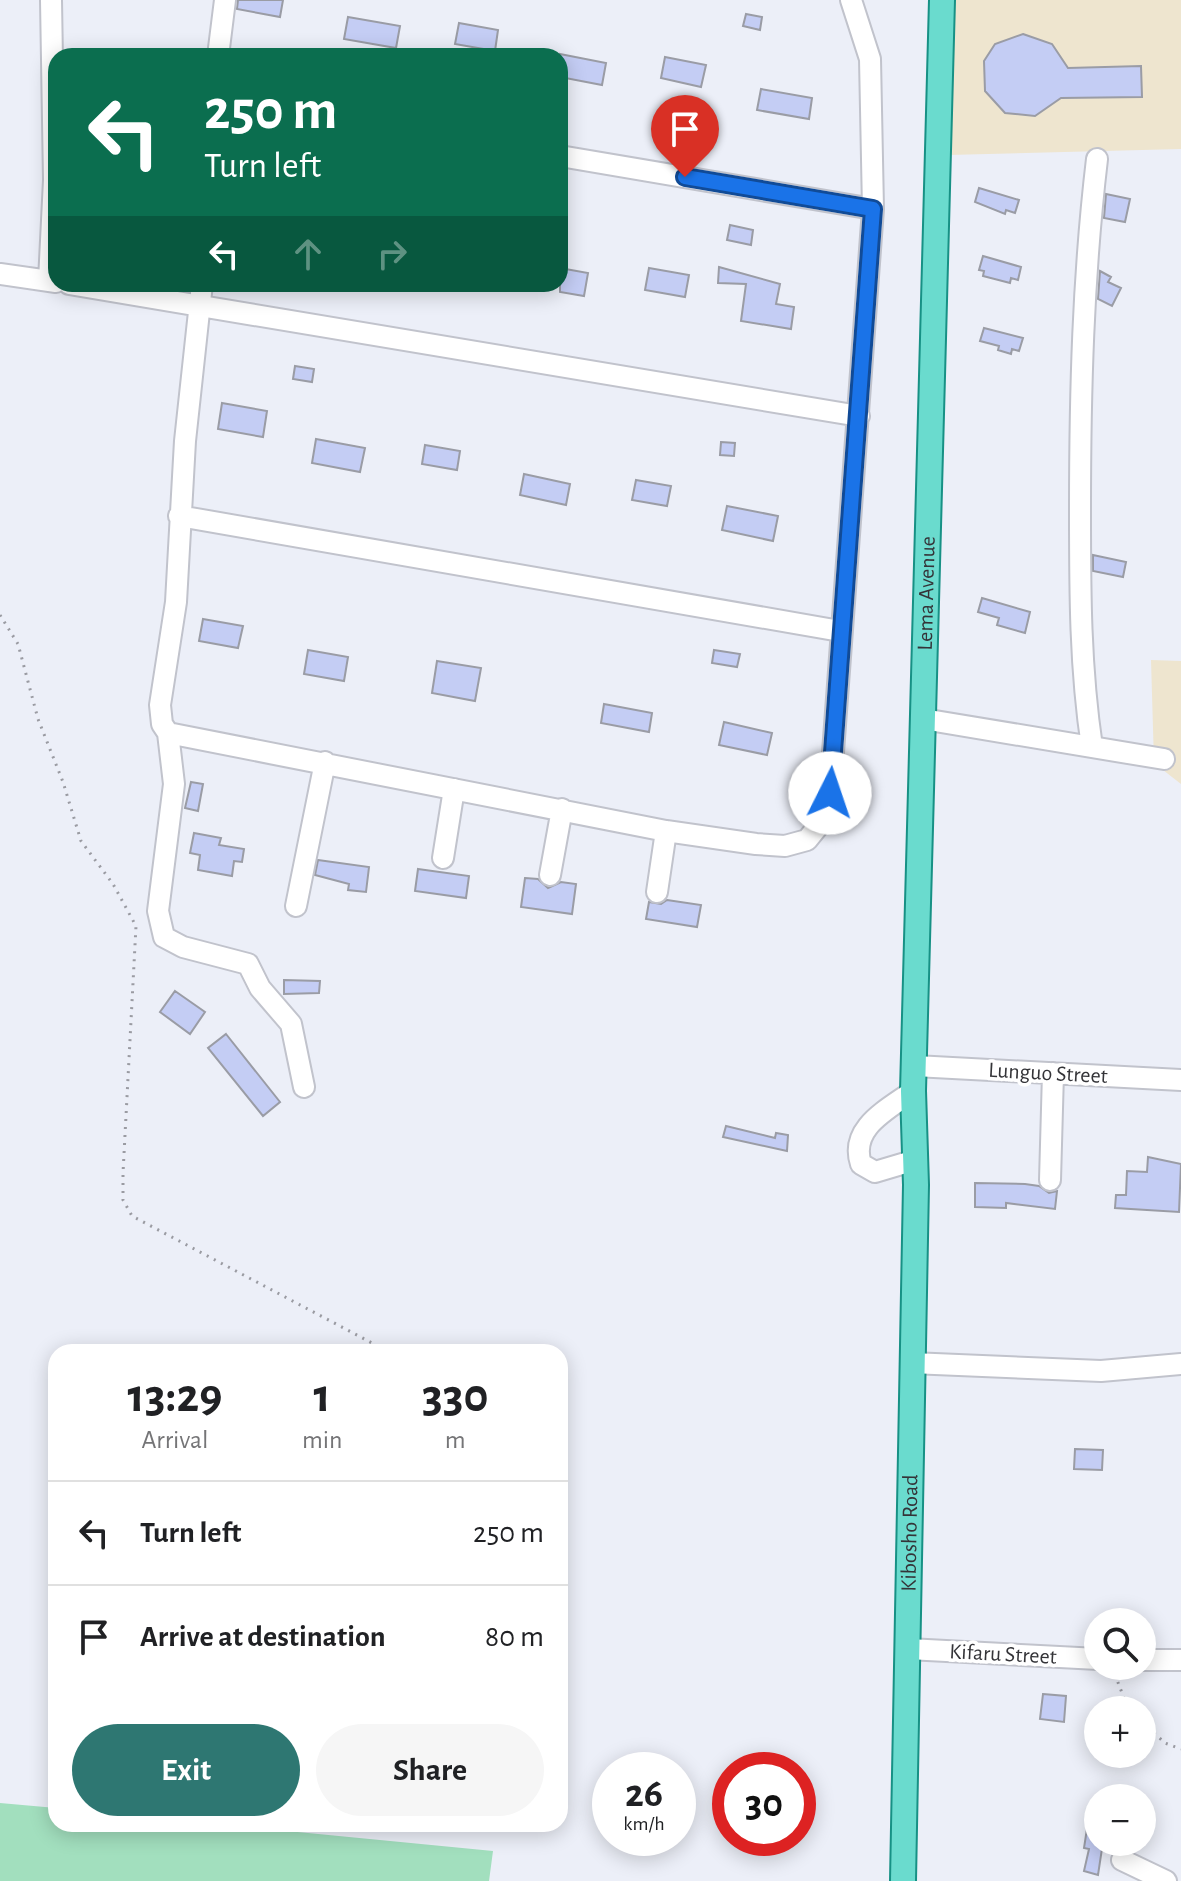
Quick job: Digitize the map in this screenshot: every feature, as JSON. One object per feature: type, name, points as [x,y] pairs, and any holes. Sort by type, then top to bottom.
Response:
[{"type":"main road","name":"Lema Avenue","points":[[916,1185],[912,1161],[913,1091],[942,0]]},
{"type":"main road","name":"Kibosho Road","points":[[903,1881],[916,1185]]},
{"type":"street","points":[[51,0],[52,48]]},
{"type":"street","points":[[219,48],[225,0]]},
{"type":"street","points":[[168,733],[666,831],[785,846],[799,844],[814,835],[824,819],[830,793],[873,209],[870,59],[851,0]]},
{"type":"street","points":[[568,157],[873,209]]},
{"type":"street","points":[[1092,747],[1081,655],[1080,420],[1081,327],[1097,159]]},
{"type":"street","points":[[0,274],[48,281]]},
{"type":"street","points":[[178,292],[859,416]]},
{"type":"street","points":[[202,294],[179,516],[176,602],[160,705],[162,724],[168,733],[174,784],[158,911],[164,937],[183,947],[248,964],[260,988],[291,1024],[304,1087]]},
{"type":"street","points":[[179,516],[840,631]]},
{"type":"street","points":[[923,719],[1164,759]]},
{"type":"street","points":[[296,906],[325,762]]},
{"type":"street","points":[[443,858],[454,789]]},
{"type":"street","points":[[550,875],[562,809]]},
{"type":"street","points":[[657,892],[666,831]]},
{"type":"street","name":"Lunguo Street","points":[[915,1066],[1181,1080]]},
{"type":"street","points":[[1050,1180],[1053,1073]]},
{"type":"street","points":[[912,1161],[875,1172],[861,1164],[856,1151],[860,1135],[873,1120],[913,1091]]},
{"type":"street","points":[[911,1363],[1101,1371],[1181,1364]]},
{"type":"street","name":"Kifaru Street","points":[[908,1649],[1084,1658]]},
{"type":"street","points":[[1156,1660],[1181,1660]]},
{"type":"street","points":[[1122,1860],[1166,1881]]},
{"type":"path","points":[[0,615],[18,644],[38,719],[63,782],[81,841],[113,884],[136,926],[123,1173],[125,1208],[132,1216],[374,1344]]},
{"type":"path","points":[[1156,1735],[1165,1743],[1181,1749]]},
{"type":"shaded area","points":[[951,0],[1181,0],[1181,149],[948,155]]},
{"type":"shaded area","points":[[1151,660],[1181,661],[1181,784],[1154,763]]},
{"type":"green space","points":[[0,1803],[48,1807],[48,1832],[298,1832],[493,1851],[489,1881],[0,1881]]},
{"type":"building","points":[[238,0],[283,0],[280,17],[237,9]]},
{"type":"building","points":[[746,14],[762,17],[760,30],[743,26]]},
{"type":"building","points":[[348,17],[400,26],[396,48],[344,39]]},
{"type":"building","points":[[459,23],[498,30],[495,48],[455,44]]},
{"type":"building","points":[[1023,34],[1052,44],[1068,68],[1141,66],[1142,97],[1061,98],[1035,116],[1005,113],[985,91],[984,61],[995,44]]},
{"type":"building","points":[[568,56],[606,63],[602,85],[568,79]]},
{"type":"building","points":[[665,57],[706,65],[701,87],[661,78]]},
{"type":"building","points":[[761,89],[812,98],[809,119],[757,110]]},
{"type":"building","points":[[979,188],[1019,200],[1015,213],[1006,210],[1005,214],[975,202]]},
{"type":"building","points":[[1106,194],[1130,199],[1125,222],[1104,218]]},
{"type":"building","points":[[730,225],[753,230],[751,245],[727,240]]},
{"type":"building","points":[[983,256],[1021,267],[1018,280],[1011,278],[1010,283],[983,276],[984,271],[979,270]]},
{"type":"building","points":[[719,267],[780,284],[776,304],[794,307],[791,329],[741,321],[746,284],[718,283]]},
{"type":"building","points":[[649,268],[689,275],[685,297],[645,290]]},
{"type":"building","points":[[568,269],[588,273],[584,296],[560,292],[568,292]]},
{"type":"building","points":[[1100,271],[1111,277],[1108,282],[1121,288],[1112,306],[1098,299]]},
{"type":"building","points":[[984,328],[1023,338],[1019,351],[1012,349],[1011,354],[998,350],[999,346],[980,341]]},
{"type":"building","points":[[295,366],[314,369],[312,382],[293,379]]},
{"type":"building","points":[[222,403],[267,411],[263,437],[218,429]]},
{"type":"building","points":[[316,439],[365,448],[360,472],[312,463]]},
{"type":"building","points":[[721,442],[735,443],[734,456],[720,455]]},
{"type":"building","points":[[425,445],[460,451],[457,470],[422,464]]},
{"type":"building","points":[[524,474],[570,484],[566,505],[520,495]]},
{"type":"building","points":[[636,480],[671,486],[667,506],[632,500]]},
{"type":"building","points":[[727,506],[778,516],[773,541],[722,530]]},
{"type":"building","points":[[1093,555],[1126,562],[1123,577],[1093,571]]},
{"type":"building","points":[[982,598],[1030,612],[1025,633],[997,625],[999,618],[978,612]]},
{"type":"building","points":[[203,619],[243,626],[238,648],[199,641]]},
{"type":"building","points":[[308,650],[348,657],[344,681],[304,674]]},
{"type":"building","points":[[714,650],[740,654],[737,667],[712,663]]},
{"type":"building","points":[[437,661],[481,668],[475,701],[432,693]]},
{"type":"building","points":[[604,704],[652,713],[649,732],[601,723]]},
{"type":"building","points":[[724,722],[772,733],[767,755],[719,745]]},
{"type":"building","points":[[191,782],[203,784],[198,811],[185,808]]},
{"type":"building","points":[[194,833],[221,838],[219,845],[244,849],[242,862],[234,861],[232,876],[198,870],[200,855],[190,853]]},
{"type":"building","points":[[318,860],[369,867],[366,892],[348,890],[349,884],[315,875]]},
{"type":"building","points":[[418,869],[469,876],[466,898],[415,891]]},
{"type":"building","points":[[525,878],[538,879],[548,888],[561,882],[576,884],[572,914],[521,907]]},
{"type":"building","points":[[667,900],[701,905],[697,927],[646,919],[649,902],[661,904]]},
{"type":"building","points":[[284,980],[320,981],[319,993],[284,994]]},
{"type":"building","points":[[175,991],[205,1012],[190,1034],[160,1012]]},
{"type":"building","points":[[226,1034],[280,1102],[263,1116],[208,1048]]},
{"type":"building","points":[[726,1126],[775,1138],[776,1133],[788,1135],[787,1151],[723,1137]]},
{"type":"building","points":[[1148,1157],[1181,1164],[1179,1212],[1115,1208],[1116,1195],[1126,1195],[1127,1171],[1147,1172]]},
{"type":"building","points":[[975,1183],[1025,1184],[1039,1186],[1049,1193],[1057,1191],[1055,1209],[1006,1203],[1006,1208],[975,1207]]},
{"type":"building","points":[[1075,1449],[1103,1450],[1102,1470],[1074,1469]]},
{"type":"building","points":[[1043,1694],[1066,1696],[1064,1722],[1040,1719]]},
{"type":"building","points":[[1087,1856],[1101,1856],[1098,1875],[1084,1871]]},
{"type":"route","points":[[685,177],[873,209],[830,793]]}]
